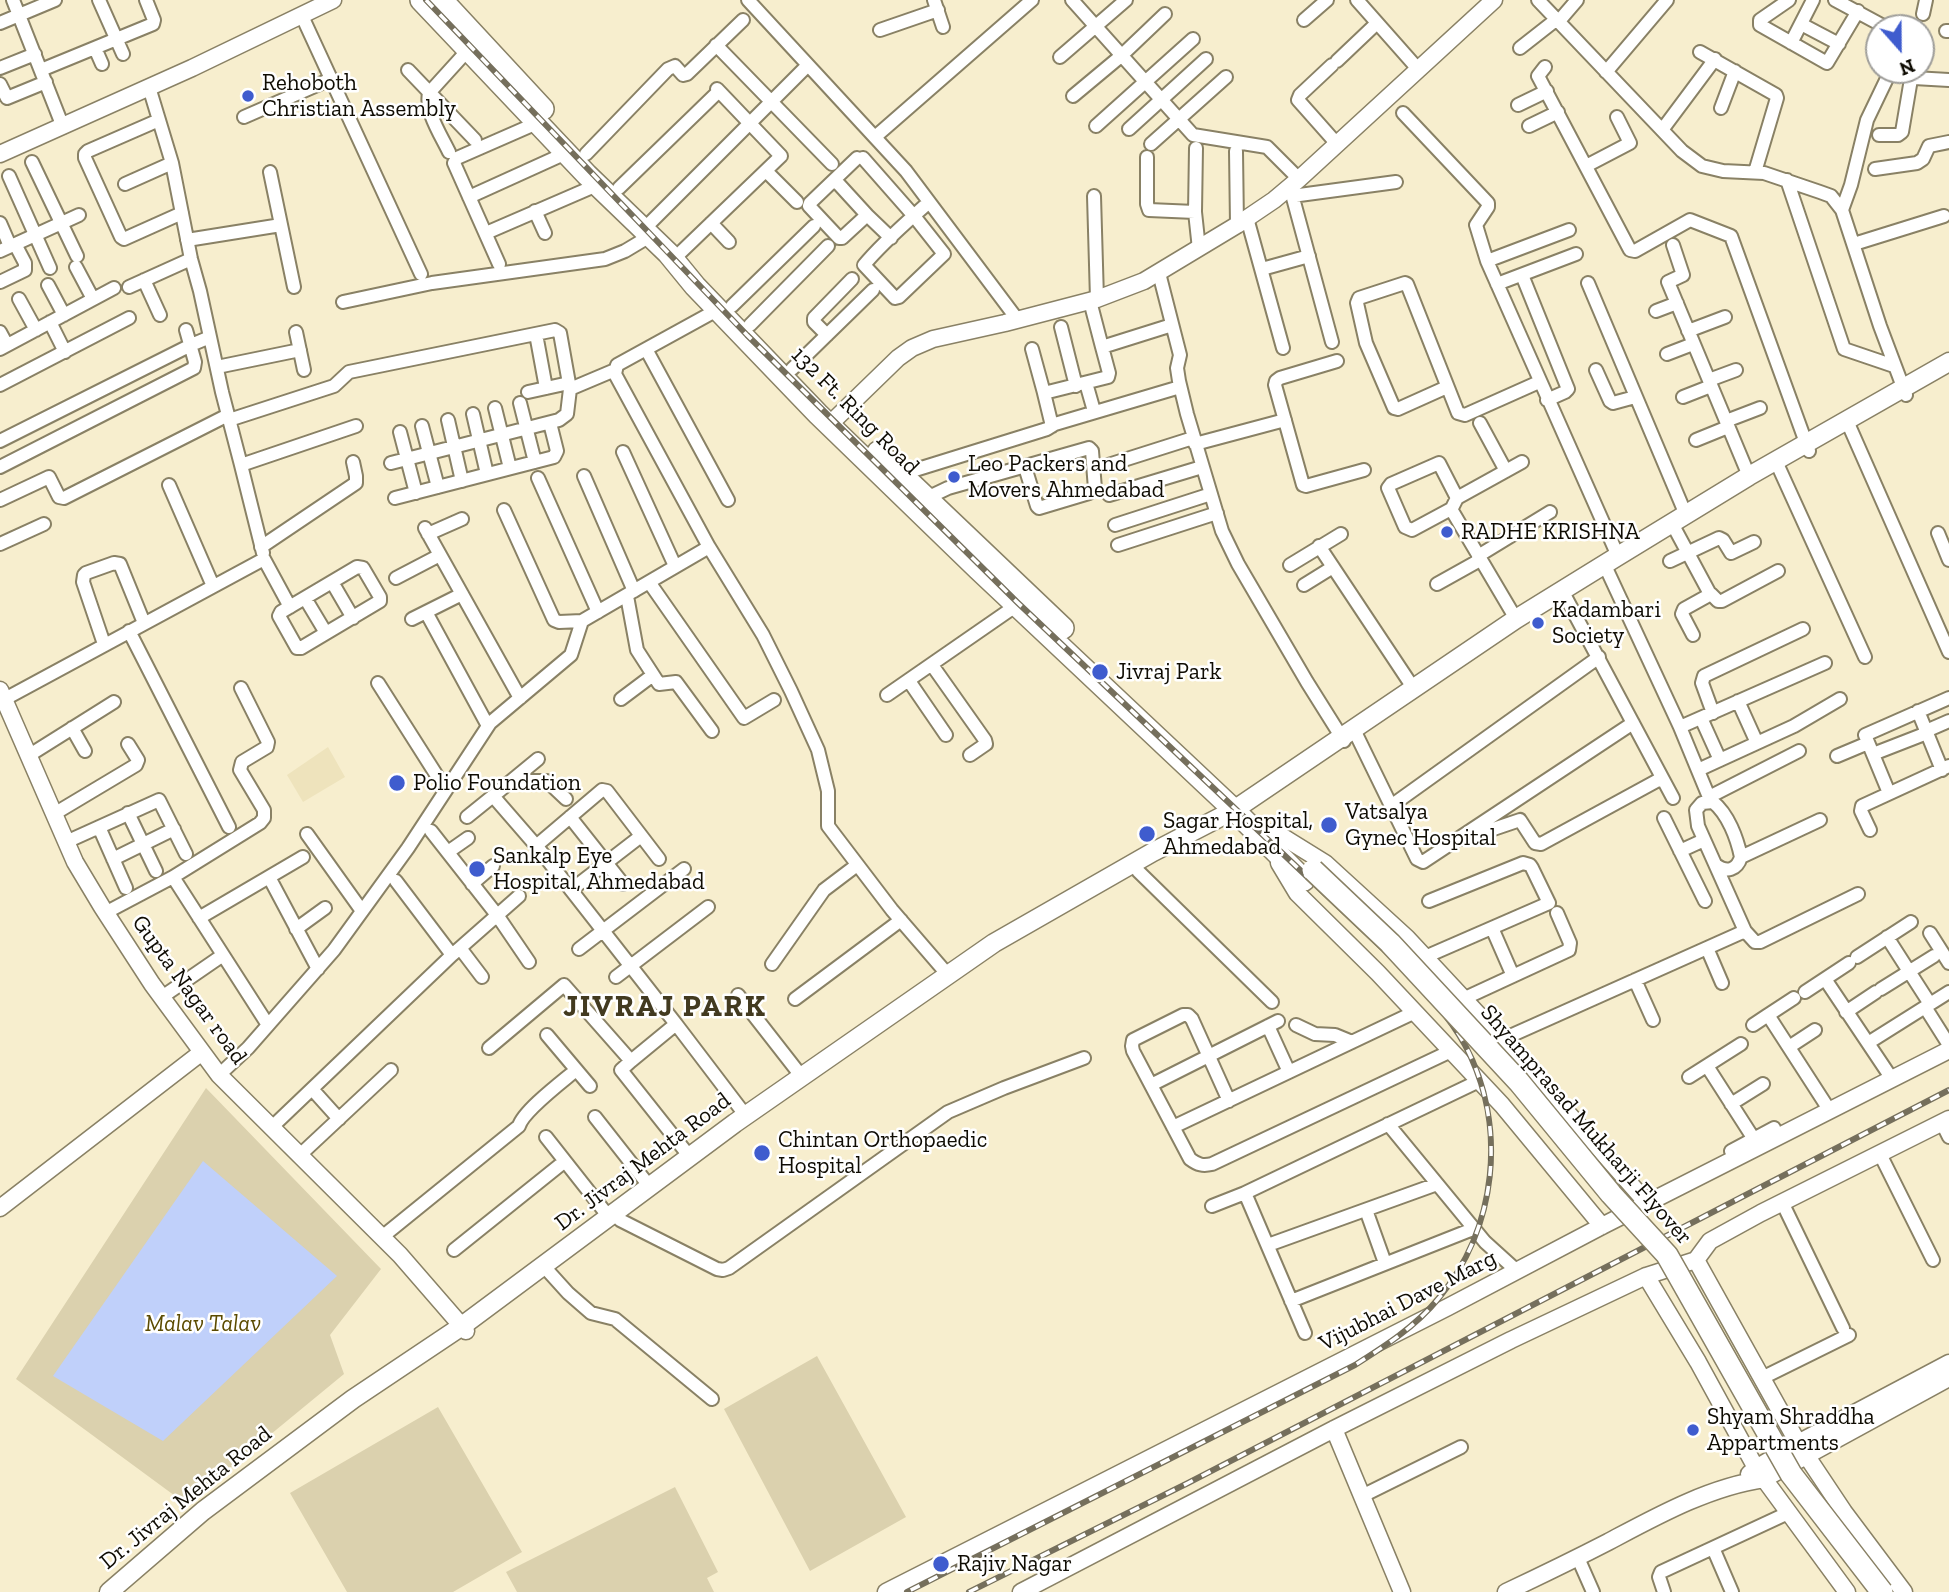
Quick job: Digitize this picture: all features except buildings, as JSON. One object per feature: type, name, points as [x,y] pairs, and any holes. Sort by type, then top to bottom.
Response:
[{"type":"main road","name":"132 Ft. Ring Road","points":[[421,0],[537,123],[619,188],[668,253],[1017,605],[1242,809]]},
{"type":"main road","name":"132 Ft. Ring Road","points":[[442,0],[576,154],[597,185],[680,253],[725,308],[750,325],[792,369],[834,420],[902,474],[1271,838]]},
{"type":"main road","points":[[1348,738],[1516,619],[1675,529],[1904,392],[1948,369]]},
{"type":"main road","points":[[122,1592],[210,1516],[359,1403],[549,1272],[614,1219],[972,967],[1242,809],[1686,514],[1749,476],[1808,448]]},
{"type":"main road","name":"Dr. Jivraj Mehta Road","points":[[109,1592],[203,1511],[353,1399],[464,1329],[614,1219],[650,1187],[746,1116],[994,943],[1153,852],[1242,809]]},
{"type":"main road","name":"Shyamprasad Mukharji Flyover","points":[[1271,838],[1509,1091],[1655,1263],[1779,1481],[1865,1592]]},
{"type":"main road","name":"Shyamprasad Mukharji Flyover","points":[[1308,875],[1390,943],[1510,1072],[1611,1194],[1667,1255],[1791,1474],[1882,1592]]},
{"type":"street","points":[[13,0],[63,127]]},
{"type":"street","points":[[0,23],[20,16],[38,4],[55,0]]},
{"type":"street","points":[[99,0],[123,54]]},
{"type":"street","points":[[0,83],[7,98],[95,48],[154,23],[146,0]]},
{"type":"street","points":[[0,154],[333,0]]},
{"type":"street","points":[[748,0],[906,171],[1017,320]]},
{"type":"street","points":[[875,137],[1032,0]]},
{"type":"street","points":[[1072,0],[1193,135],[1267,147],[1294,187],[1332,342]]},
{"type":"street","points":[[1060,57],[1126,0]]},
{"type":"street","points":[[1304,20],[1327,0]]},
{"type":"street","points":[[1357,0],[1418,69]]},
{"type":"street","points":[[834,420],[898,358],[912,348],[933,339],[1094,300],[1144,281],[1199,249],[1294,187],[1494,0]]},
{"type":"street","points":[[1538,0],[1682,151],[1702,166],[1787,180],[1831,197],[1842,210],[1904,392]]},
{"type":"street","points":[[1520,48],[1558,20],[1577,0]]},
{"type":"street","points":[[1606,72],[1667,0]]},
{"type":"street","points":[[1789,0],[1759,22],[1764,28],[1827,63],[1857,10]]},
{"type":"street","points":[[1791,43],[1814,0]]},
{"type":"street","points":[[1835,0],[1865,15]]},
{"type":"street","points":[[880,30],[936,5],[943,27]]},
{"type":"street","points":[[1073,96],[1165,14]]},
{"type":"street","points":[[302,16],[421,274]]},
{"type":"street","points":[[469,197],[576,154],[668,69],[674,66],[683,75],[687,74],[743,20]]},
{"type":"street","points":[[1338,144],[1298,100],[1300,95],[1377,23]]},
{"type":"street","points":[[1801,24],[1839,44]]},
{"type":"street","points":[[1096,126],[1193,39]]},
{"type":"street","points":[[716,45],[832,163]]},
{"type":"street","points":[[95,48],[102,64]]},
{"type":"street","points":[[449,152],[428,103],[429,93],[468,50]]},
{"type":"street","points":[[1700,51],[1774,93],[1777,98],[1755,173]]},
{"type":"street","points":[[0,68],[35,54]]},
{"type":"street","points":[[1129,129],[1206,59]]},
{"type":"street","points":[[1662,130],[1715,59]]},
{"type":"street","points":[[342,302],[432,283],[605,259],[625,251],[650,229],[808,65]]},
{"type":"street","points":[[1545,67],[1538,75],[1630,250],[1635,251],[1690,220],[1731,236],[1808,448]]},
{"type":"street","points":[[408,70],[475,140]]},
{"type":"street","points":[[1721,108],[1735,71]]},
{"type":"street","points":[[1195,212],[1149,210],[1149,150],[1178,119],[1226,77]]},
{"type":"street","points":[[244,117],[331,79]]},
{"type":"street","points":[[1879,135],[1898,135],[1902,132],[1911,79],[1949,80]]},
{"type":"street","points":[[1842,210],[1867,120],[1884,84]]},
{"type":"street","points":[[149,87],[172,163],[191,259],[263,553],[290,607]]},
{"type":"street","points":[[619,188],[718,90],[781,156],[680,253]]},
{"type":"street","points":[[1518,105],[1547,91]]},
{"type":"street","points":[[1529,126],[1558,112]]},
{"type":"street","points":[[1403,113],[1486,200],[1488,207],[1476,229],[1487,261],[1548,400],[1710,799],[1720,807],[1725,816],[1741,857]]},
{"type":"street","points":[[1586,166],[1630,142],[1617,117]]},
{"type":"street","points":[[159,120],[88,152],[85,158],[124,239],[182,213]]},
{"type":"street","points":[[499,264],[454,164],[455,160],[537,123]]},
{"type":"street","points":[[1875,169],[1917,163],[1923,159],[1929,146],[1949,142]]},
{"type":"street","points":[[1196,148],[1195,212],[1199,249]]},
{"type":"street","points":[[1236,151],[1242,221],[1262,269],[1283,348]]},
{"type":"street","points":[[867,215],[839,238],[809,205],[860,158],[914,215],[944,254],[897,298],[892,297],[863,265],[914,215],[929,202]]},
{"type":"street","points":[[32,162],[93,299]]},
{"type":"street","points":[[125,184],[172,163]]},
{"type":"street","points":[[766,171],[797,202]]},
{"type":"street","points":[[270,172],[294,287]]},
{"type":"street","points":[[9,176],[50,268]]},
{"type":"street","points":[[835,180],[891,238]]},
{"type":"street","points":[[1787,180],[1844,349],[1894,366]]},
{"type":"street","points":[[1294,187],[1396,182]]},
{"type":"street","points":[[485,233],[597,185]]},
{"type":"street","points":[[1044,393],[1105,379],[1109,375],[1094,300],[1094,196]]},
{"type":"street","points":[[535,212],[545,233]]},
{"type":"street","points":[[8,247],[79,215]]},
{"type":"street","points":[[1854,244],[1944,216]]},
{"type":"street","points":[[0,223],[8,247],[24,263],[25,270],[0,282]]},
{"type":"street","points":[[711,223],[729,242]]},
{"type":"street","points":[[187,240],[281,225]]},
{"type":"street","points":[[535,462],[527,429],[524,397],[546,388],[569,386],[615,370],[617,365],[725,308],[814,226]]},
{"type":"street","points":[[1487,261],[1570,230]]},
{"type":"street","points":[[1673,245],[1684,274],[1668,282],[1749,476]]},
{"type":"street","points":[[750,325],[828,246]]},
{"type":"street","points":[[1497,285],[1576,254]]},
{"type":"street","points":[[1262,269],[1310,256]]},
{"type":"street","points":[[128,287],[191,259]]},
{"type":"street","points":[[1159,273],[1180,355],[1177,368],[1180,387],[1222,531],[1238,564],[1307,682],[1348,738],[1391,806],[1419,861],[1423,862],[1633,723]]},
{"type":"street","points":[[1522,275],[1568,389],[1548,400]]},
{"type":"street","points":[[827,335],[814,322],[814,318],[852,279]]},
{"type":"street","points":[[144,280],[160,315]]},
{"type":"street","points":[[1447,387],[1394,408],[1366,343],[1357,303],[1359,298],[1407,284],[1458,413],[1465,415],[1539,382]]},
{"type":"street","points":[[1588,284],[1686,514]]},
{"type":"street","points":[[48,285],[64,315]]},
{"type":"street","points":[[0,332],[4,347],[114,288]]},
{"type":"street","points":[[792,369],[873,290]]},
{"type":"street","points":[[19,299],[36,330]]},
{"type":"street","points":[[1656,311],[1677,303]]},
{"type":"street","points":[[1667,354],[1725,317]]},
{"type":"street","points":[[0,385],[129,318]]},
{"type":"street","points":[[50,322],[65,352]]},
{"type":"street","points":[[1102,347],[1172,325]]},
{"type":"street","points":[[1061,327],[1081,384],[1094,411]]},
{"type":"street","points":[[0,467],[194,368],[195,362],[186,330]]},
{"type":"street","points":[[0,500],[49,477],[59,497],[64,498],[229,418],[334,386],[349,372],[555,330],[560,333],[569,386],[567,414],[550,423],[391,463]]},
{"type":"street","points":[[296,332],[304,369]]},
{"type":"street","points":[[536,334],[546,388]]},
{"type":"street","points":[[0,441],[210,337]]},
{"type":"street","points":[[646,349],[728,500]]},
{"type":"street","points":[[1032,349],[1052,426]]},
{"type":"street","points":[[217,367],[300,350]]},
{"type":"street","points":[[1338,360],[1276,381],[1275,385],[1303,485],[1364,470]]},
{"type":"street","points":[[615,370],[644,430],[709,547],[763,635],[813,738],[828,791],[828,826],[901,920],[948,975]]},
{"type":"street","points":[[1596,370],[1613,403],[1635,397]]},
{"type":"street","points":[[1683,397],[1736,370]]},
{"type":"street","points":[[902,474],[1047,429],[1094,411],[1180,387]]},
{"type":"street","points":[[86,398],[96,419]]},
{"type":"street","points":[[495,408],[510,468]]},
{"type":"street","points":[[1696,440],[1760,408]]},
{"type":"street","points":[[472,414],[487,474]]},
{"type":"street","points":[[448,420],[462,481]]},
{"type":"street","points":[[1108,465],[1285,420]]},
{"type":"street","points":[[395,498],[554,457],[556,454],[550,423]]},
{"type":"street","points":[[1480,423],[1506,471]]},
{"type":"street","points":[[1849,424],[1949,652]]},
{"type":"street","points":[[241,465],[356,426]]},
{"type":"street","points":[[422,426],[438,487]]},
{"type":"street","points":[[400,432],[416,493]]},
{"type":"street","points":[[927,498],[948,488],[1089,448],[1092,451],[1096,489],[1040,508],[1037,506],[1025,467]]},
{"type":"street","points":[[623,452],[675,566]]},
{"type":"street","points":[[1516,619],[1479,558],[1454,503],[1439,463],[1391,484],[1388,488],[1405,527],[1412,530],[1454,503],[1522,462]]},
{"type":"street","points":[[1,695],[104,645],[214,586],[356,483],[353,463]]},
{"type":"street","points":[[1108,495],[1202,467]]},
{"type":"street","points":[[1779,468],[1865,657]]},
{"type":"street","points":[[584,476],[631,593],[637,650],[661,685],[676,682],[712,731]]},
{"type":"street","points":[[538,478],[598,612]]},
{"type":"street","points":[[169,485],[214,586]]},
{"type":"street","points":[[1115,525],[1211,494]]},
{"type":"street","points":[[504,510],[554,620],[559,622],[582,621],[709,547]]},
{"type":"street","points":[[1437,584],[1550,512]]},
{"type":"street","points":[[1118,545],[1217,513]]},
{"type":"street","points":[[462,519],[427,531],[520,698]]},
{"type":"street","points":[[0,544],[44,524]]},
{"type":"street","points":[[1675,529],[1710,594],[1718,601],[1779,571]]},
{"type":"street","points":[[1938,533],[1949,560]]},
{"type":"street","points":[[1290,565],[1341,534]]},
{"type":"street","points":[[1670,561],[1719,538],[1731,554],[1754,542]]},
{"type":"street","points":[[1319,546],[1414,689]]},
{"type":"street","points":[[397,578],[440,555]]},
{"type":"street","points":[[104,645],[83,582],[86,573],[114,563],[120,564],[144,623]]},
{"type":"street","points":[[357,567],[363,568],[380,597],[380,601],[301,648],[297,648],[279,614],[290,607],[357,567]]},
{"type":"street","points":[[1304,585],[1333,567]]},
{"type":"street","points":[[332,582],[353,618]]},
{"type":"street","points":[[649,582],[744,718],[774,700]]},
{"type":"street","points":[[412,619],[461,594]]},
{"type":"street","points":[[1693,635],[1682,611],[1710,594]]},
{"type":"street","points":[[1565,596],[1673,797]]},
{"type":"street","points":[[305,598],[326,633]]},
{"type":"street","points":[[887,695],[1017,605]]},
{"type":"street","points":[[426,612],[488,726]]},
{"type":"street","points":[[219,1075],[268,1025],[334,950],[408,848],[488,726],[571,655],[582,621]]},
{"type":"street","points":[[1720,760],[1707,715],[1702,682],[1704,677],[1803,629]]},
{"type":"street","points":[[129,631],[229,827]]},
{"type":"street","points":[[1391,806],[1599,657]]},
{"type":"street","points":[[1680,727],[1825,663]]},
{"type":"street","points":[[932,665],[986,742],[970,755]]},
{"type":"street","points":[[621,699],[653,675]]},
{"type":"street","points":[[909,681],[946,735]]},
{"type":"street","points":[[378,683],[446,790]]},
{"type":"street","points":[[106,913],[173,877],[264,818],[264,810],[240,770],[240,765],[267,747],[268,742],[241,688]]},
{"type":"street","name":"Gupta Nagar road","points":[[1,695],[75,862],[162,997],[202,1052],[219,1075],[400,1255],[464,1329]]},
{"type":"street","points":[[1889,793],[1865,735],[1949,698]]},
{"type":"street","points":[[1698,770],[1794,726],[1840,699]]},
{"type":"street","points":[[1738,701],[1757,743]]},
{"type":"street","points":[[28,756],[114,702]]},
{"type":"street","points":[[1870,830],[1861,811],[1862,806],[1945,768],[1918,711]]},
{"type":"street","points":[[1837,756],[1926,732],[1949,721]]},
{"type":"street","points":[[72,728],[85,751]]},
{"type":"street","points":[[54,814],[136,765],[138,760],[128,744]]},
{"type":"street","points":[[1799,751],[1703,803],[1696,810],[1698,826],[1745,931],[1755,942],[1760,942],[1858,894]]},
{"type":"street","points":[[467,817],[538,759]]},
{"type":"street","points":[[518,776],[522,781],[547,782],[566,800]]},
{"type":"street","points":[[1446,846],[1518,820],[1535,843],[1541,844],[1662,778]]},
{"type":"street","points":[[536,846],[602,790],[607,791],[659,859]]},
{"type":"street","points":[[493,796],[604,930],[746,1116]]},
{"type":"street","points":[[66,842],[159,800],[186,854]]},
{"type":"street","points":[[128,814],[156,872]]},
{"type":"street","points":[[570,817],[623,884]]},
{"type":"street","points":[[1664,818],[1705,901]]},
{"type":"street","points":[[1716,865],[1722,870],[1735,867],[1741,857],[1820,820]]},
{"type":"street","points":[[99,827],[127,888]]},
{"type":"street","points":[[113,859],[174,829]]},
{"type":"street","points":[[431,831],[497,915],[529,962]]},
{"type":"street","points":[[307,834],[362,911]]},
{"type":"street","points":[[571,890],[641,836]]},
{"type":"street","points":[[448,852],[468,838]]},
{"type":"street","points":[[1271,838],[1325,863],[1407,939],[1502,1040],[1647,1203]]},
{"type":"street","points":[[1271,838],[1297,893],[1378,973],[1502,1105],[1602,1226]]},
{"type":"street","points":[[1680,851],[1704,840]]},
{"type":"street","points":[[199,918],[303,857]]},
{"type":"street","points":[[1425,957],[1549,904],[1530,865],[1524,863],[1429,901]]},
{"type":"street","points":[[772,964],[824,890],[857,865]]},
{"type":"street","points":[[472,884],[493,866]]},
{"type":"street","points":[[579,949],[684,869]]},
{"type":"street","points":[[1138,871],[1272,1002]]},
{"type":"street","points":[[173,877],[268,1025]]},
{"type":"street","points":[[269,877],[318,969]]},
{"type":"street","points":[[396,881],[482,977]]},
{"type":"street","points":[[272,1127],[456,951],[519,896]]},
{"type":"street","points":[[616,977],[708,907]]},
{"type":"street","points":[[296,929],[325,908]]},
{"type":"street","points":[[1463,999],[1569,950],[1570,943],[1557,913]]},
{"type":"street","points":[[795,999],[901,920]]},
{"type":"street","points":[[1753,1025],[1911,922]]},
{"type":"street","points":[[1492,928],[1513,976]]},
{"type":"street","points":[[1502,1040],[1745,931]]},
{"type":"street","points":[[1930,933],[1949,962]]},
{"type":"street","points":[[1887,937],[1910,972],[1949,1047]]},
{"type":"street","points":[[1707,948],[1722,983]]},
{"type":"street","points":[[162,997],[223,955]]},
{"type":"street","points":[[1846,1012],[1934,956]]},
{"type":"street","points":[[1825,979],[1892,1079]]},
{"type":"street","points":[[1634,980],[1653,1020]]},
{"type":"street","points":[[489,1048],[564,985],[631,1061]]},
{"type":"street","points":[[1868,1044],[1949,992]]},
{"type":"street","points":[[738,995],[802,1077]]},
{"type":"street","points":[[1173,1127],[1415,1012]]},
{"type":"street","points":[[1229,1101],[1188,1015],[1182,1015],[1133,1040],[1133,1051],[1190,1159],[1204,1166],[1451,1051]]},
{"type":"street","points":[[1768,1015],[1830,1111]]},
{"type":"street","points":[[676,1024],[621,1070],[690,1157]]},
{"type":"street","points":[[1151,1085],[1273,1024],[1289,1072]]},
{"type":"street","points":[[1296,1025],[1315,1034],[1335,1035],[1352,1042]]},
{"type":"street","points":[[1789,1047],[1815,1030]]},
{"type":"street","points":[[547,1035],[590,1086]]},
{"type":"street","points":[[1689,1077],[1741,1044]]},
{"type":"street","name":"Vijubhai Dave Marg","points":[[887,1592],[1517,1271],[1756,1143],[1830,1111],[1949,1047]]},
{"type":"street","points":[[0,1208],[202,1052]]},
{"type":"street","points":[[546,1137],[614,1219],[723,1270],[948,1112],[1084,1058]]},
{"type":"street","points":[[1707,1066],[1756,1143]]},
{"type":"street","points":[[300,1155],[391,1070]]},
{"type":"street","points":[[382,1237],[520,1126],[534,1106],[576,1070]]},
{"type":"street","points":[[1212,1206],[1245,1193],[1479,1081]]},
{"type":"street","points":[[1731,1104],[1763,1084]]},
{"type":"street","points":[[312,1089],[339,1119]]},
{"type":"street","points":[[595,1117],[650,1187]]},
{"type":"street","points":[[1388,1124],[1485,1242],[1517,1271]]},
{"type":"street","points":[[1021,1592],[1499,1345],[1646,1276],[1696,1260],[1710,1241],[1782,1202],[1880,1154],[1947,1126]]},
{"type":"street","points":[[1731,1151],[1756,1143],[1774,1128]]},
{"type":"street","points":[[1880,1154],[1933,1260]]},
{"type":"street","points":[[454,1250],[565,1161]]},
{"type":"street","points":[[1268,1245],[1437,1184]]},
{"type":"street","points":[[1245,1193],[1305,1333]]},
{"type":"street","points":[[1762,1378],[1846,1332],[1782,1202]]},
{"type":"street","points":[[1366,1210],[1385,1263]]},
{"type":"street","points":[[1291,1301],[1474,1228]]},
{"type":"street","points":[[1696,1260],[1802,1449],[1844,1512],[1904,1592]]},
{"type":"street","points":[[549,1272],[568,1293],[591,1312],[615,1319],[712,1399]]},
{"type":"street","points":[[1646,1276],[1760,1473],[1847,1592]]},
{"type":"street","points":[[1506,1592],[1663,1513],[1760,1473],[1949,1363]]},
{"type":"street","points":[[1802,1449],[1949,1378]]},
{"type":"street","points":[[1334,1429],[1402,1592]]},
{"type":"street","points":[[1362,1496],[1461,1447]]},
{"type":"street","points":[[1664,1592],[1659,1577],[1661,1572],[1788,1513]]},
{"type":"street","points":[[1713,1548],[1732,1592]]},
{"type":"street","points":[[1578,1558],[1592,1592]]},
{"type":"shaded area","points":[[328,747],[345,777],[303,802],[287,775]]},
{"type":"green space","name":"Malav Talav","points":[[206,1088],[381,1269],[330,1335],[344,1374],[186,1504],[16,1379]]},
{"type":"green space","points":[[817,1356],[906,1517],[810,1571],[724,1409]]},
{"type":"green space","points":[[438,1407],[522,1552],[453,1592],[347,1592],[290,1493]]},
{"type":"green space","points":[[675,1487],[718,1572],[707,1578],[714,1592],[517,1592],[506,1572]]},
{"type":"water","points":[[203,1161],[337,1276],[163,1441],[53,1376]]},
{"type":"railway","points":[[426,0],[747,335],[1018,603],[1394,959],[1450,1021],[1479,1076],[1491,1143],[1490,1176],[1484,1209],[1473,1241],[1458,1271],[1420,1318],[1355,1365],[907,1592]]},
{"type":"railway","points":[[969,1592],[1188,1483],[1949,1090]]},
{"type":"place","name":"Rehoboth Christian Assembly","points":[[248,96]]},
{"type":"place","name":"Leo Packers and Movers Ahmedabad","points":[[954,477]]},
{"type":"place","name":"RADHE KRISHNA","points":[[1447,532]]},
{"type":"place","name":"Kadambari Society","points":[[1538,623]]},
{"type":"place","name":"Jivraj Park","points":[[1100,672]]},
{"type":"place","name":"Polio Foundation","points":[[397,783]]},
{"type":"place","name":"Vatsalya Gynec Hospital","points":[[1329,825]]},
{"type":"place","name":"Sagar Hospital, Ahmedabad","points":[[1147,834]]},
{"type":"place","name":"Sankalp Eye Hospital, Ahmedabad","points":[[477,869]]},
{"type":"place","name":"Chintan Orthopaedic Hospital","points":[[762,1153]]},
{"type":"place","name":"Shyam Shraddha Appartments","points":[[1693,1430]]},
{"type":"place","name":"Rajiv Nagar","points":[[941,1564]]},
{"type":"district","name":"JIVRAJ PARK","points":[[665,1007]]}]
